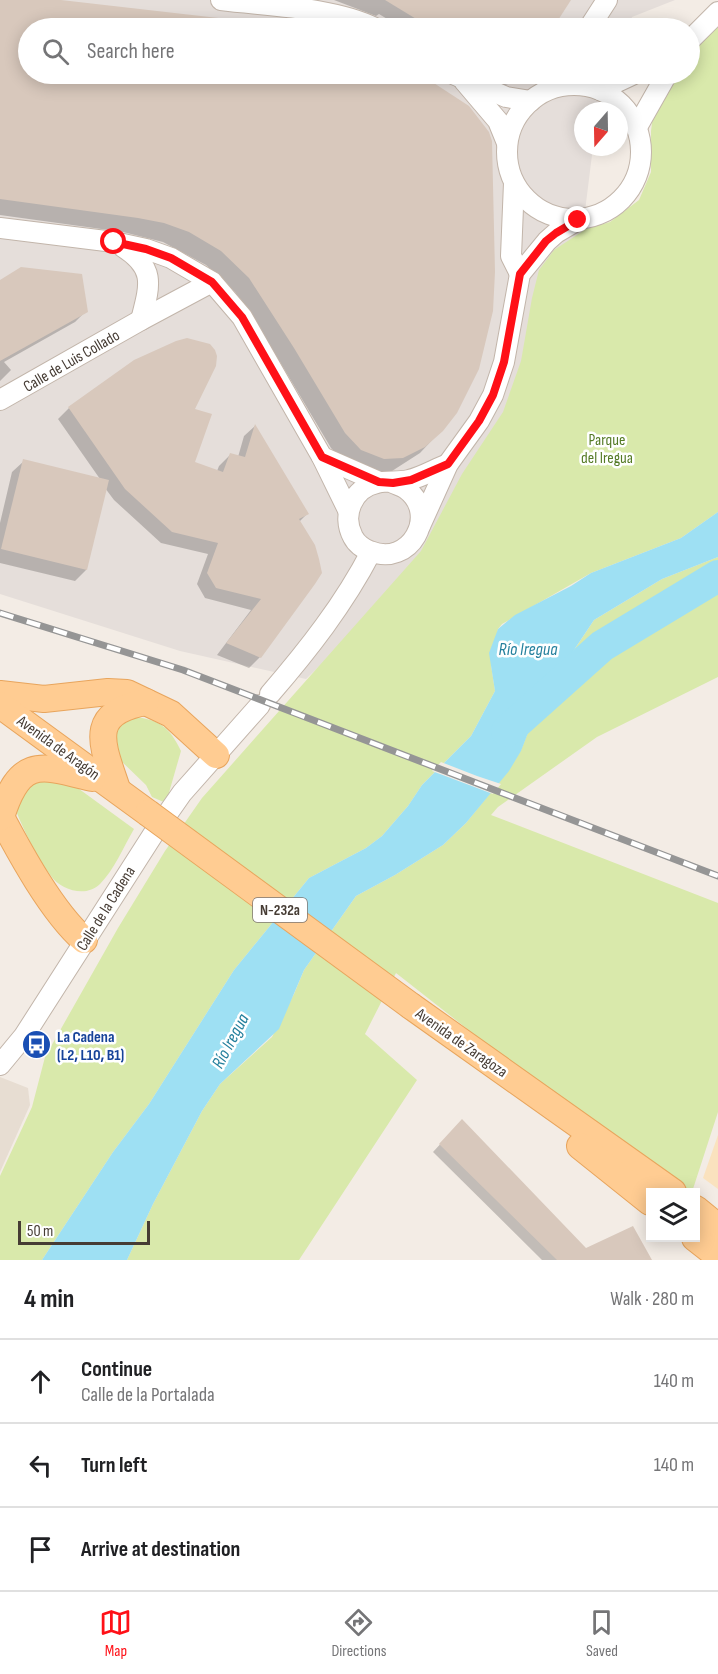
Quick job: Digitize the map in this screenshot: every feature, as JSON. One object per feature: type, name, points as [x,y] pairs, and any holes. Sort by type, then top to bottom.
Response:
[{"type":"main road","points":[[0,694],[44,699],[120,692],[133,695],[164,708],[216,754]]},
{"type":"main road","points":[[112,785],[103,746],[104,729],[110,718],[123,708],[146,702]]},
{"type":"main road","name":"Avenida de Aragón","points":[[0,705],[112,785]]},
{"type":"main road","points":[[84,940],[57,908],[17,847],[1,816],[17,781],[34,769],[45,767],[60,769],[112,785]]},
{"type":"main road","name":"N-232a","points":[[112,785],[411,1006]]},
{"type":"main road","name":"Avenida de Zaragoza","points":[[411,1006],[667,1188]]},
{"type":"main road","name":"Avenida de Zaragoza","points":[[411,1006],[453,1047],[646,1198]]},
{"type":"main road","points":[[700,1212],[718,1227]]},
{"type":"main road","points":[[700,1242],[718,1256]]},
{"type":"street","points":[[221,0],[350,18]]},
{"type":"street","points":[[595,18],[607,0]]},
{"type":"street","points":[[700,30],[718,12]]},
{"type":"street","points":[[465,84],[498,121],[507,143],[508,164],[514,183],[525,199],[541,211],[559,218],[578,220],[594,217],[616,206],[631,189],[640,170],[642,148],[637,127],[622,105],[600,90],[580,85],[560,87],[535,98],[506,96],[477,84]]},
{"type":"street","points":[[507,143],[515,120],[547,84]]},
{"type":"street","points":[[600,90],[613,84]]},
{"type":"street","points":[[637,127],[661,84]]},
{"type":"street","points":[[514,183],[511,256],[520,274]]},
{"type":"street","points":[[448,464],[411,480],[365,487],[354,497],[348,510],[348,525],[354,539],[364,549],[377,555],[392,555],[404,549],[414,539],[448,464],[479,421],[493,395],[504,362],[520,274],[546,241],[578,220]]},
{"type":"street","points":[[0,228],[114,242],[146,249],[171,258],[212,282],[242,317],[322,457],[348,510]]},
{"type":"street","points":[[114,242],[139,258],[147,273],[148,294],[141,320]]},
{"type":"street","name":"Calle de Luis Collado","points":[[0,400],[212,282]]},
{"type":"street","points":[[322,457],[406,489],[416,499],[420,513],[420,526]]},
{"type":"street","name":"Calle de la Cadena","points":[[0,1065],[24,1036],[154,832],[182,793],[297,663],[341,604],[371,552]]},
{"type":"shaded area","points":[[0,0],[675,0],[632,18],[18,18],[18,84],[612,84],[607,102],[574,102],[574,156],[592,156],[571,323],[395,593],[306,679],[180,651],[0,594]]},
{"type":"shaded area","points":[[0,1077],[28,1088],[30,1105],[0,1172]]},
{"type":"green space","name":"Parque del Iregua","points":[[718,27],[718,512],[681,538],[591,573],[502,624],[498,629],[491,665],[495,691],[471,736],[422,785],[408,806],[382,836],[366,848],[309,878],[234,970],[149,1104],[113,1152],[42,1260],[0,1260],[0,1176],[32,1107],[45,1057],[118,928],[165,851],[202,798],[421,551],[462,474],[503,412],[521,361],[539,270],[554,250],[586,229],[610,222],[639,200],[651,172],[651,131],[654,108],[666,84],[700,84],[700,44]]},
{"type":"green space","points":[[718,557],[718,677],[597,737],[498,807],[491,815],[718,903],[718,1112],[693,1188],[670,1188],[396,973],[365,1034],[417,1080],[299,1260],[127,1260],[153,1204],[202,1111],[220,1084],[272,1037],[304,970],[356,896],[443,845],[466,823],[508,771],[521,750],[535,715],[543,684],[568,659],[594,620],[662,579]]},
{"type":"green space","points":[[133,717],[150,720],[163,726],[173,736],[181,751],[166,803],[152,797],[146,785],[116,756],[114,729]]},
{"type":"green space","points":[[43,777],[75,786],[134,829],[110,872],[100,884],[88,891],[74,891],[55,881],[32,845],[16,811],[24,787]]},
{"type":"sand","points":[[718,1135],[718,1189],[703,1178]]},
{"type":"water","name":"Río Iregua","points":[[718,512],[718,557],[662,579],[594,620],[568,659],[544,684],[521,751],[509,771],[466,823],[443,845],[356,896],[304,970],[279,1029],[220,1084],[202,1111],[153,1204],[127,1260],[42,1260],[113,1152],[149,1104],[234,970],[309,878],[366,848],[382,836],[408,806],[422,785],[471,736],[495,691],[489,653],[498,629],[515,615],[591,573],[681,538]]},
{"type":"pier","points":[[441,762],[501,784],[493,794],[432,771]]},
{"type":"building","points":[[0,0],[61,0],[218,18],[18,18],[18,84],[435,84],[469,106],[489,132],[492,141],[495,272],[493,311],[479,369],[457,413],[443,431],[425,447],[403,458],[384,459],[361,450],[345,433],[249,278],[221,251],[189,232],[164,223],[0,199]]},
{"type":"building","points":[[385,0],[571,0],[559,18],[415,18]]},
{"type":"building","points":[[21,267],[82,274],[88,312],[0,361],[0,280]]},
{"type":"building","points":[[187,338],[210,344],[217,356],[216,366],[195,409],[212,414],[195,462],[223,472],[230,453],[245,457],[255,424],[309,514],[299,519],[315,545],[322,573],[261,658],[226,643],[261,599],[216,588],[207,573],[218,543],[172,532],[125,489],[68,407],[134,360]]},
{"type":"building","points":[[23,459],[109,480],[87,570],[1,549]]},
{"type":"building","points":[[462,1119],[586,1248],[633,1226],[652,1260],[557,1260],[439,1144]]},
{"type":"waterway","name":"Río Iregua","points":[[507,731],[602,646],[718,576]]},
{"type":"railway","points":[[0,613],[183,670],[718,876]]},
{"type":"place","name":"La Cadena (L2, L10, B1)","points":[[36,1045]]},
{"type":"route","points":[[114,242],[146,249],[171,258],[212,282],[242,317],[322,457],[379,482],[393,483],[411,480],[448,464],[479,421],[493,395],[504,362],[520,274],[546,241],[578,220]]}]
